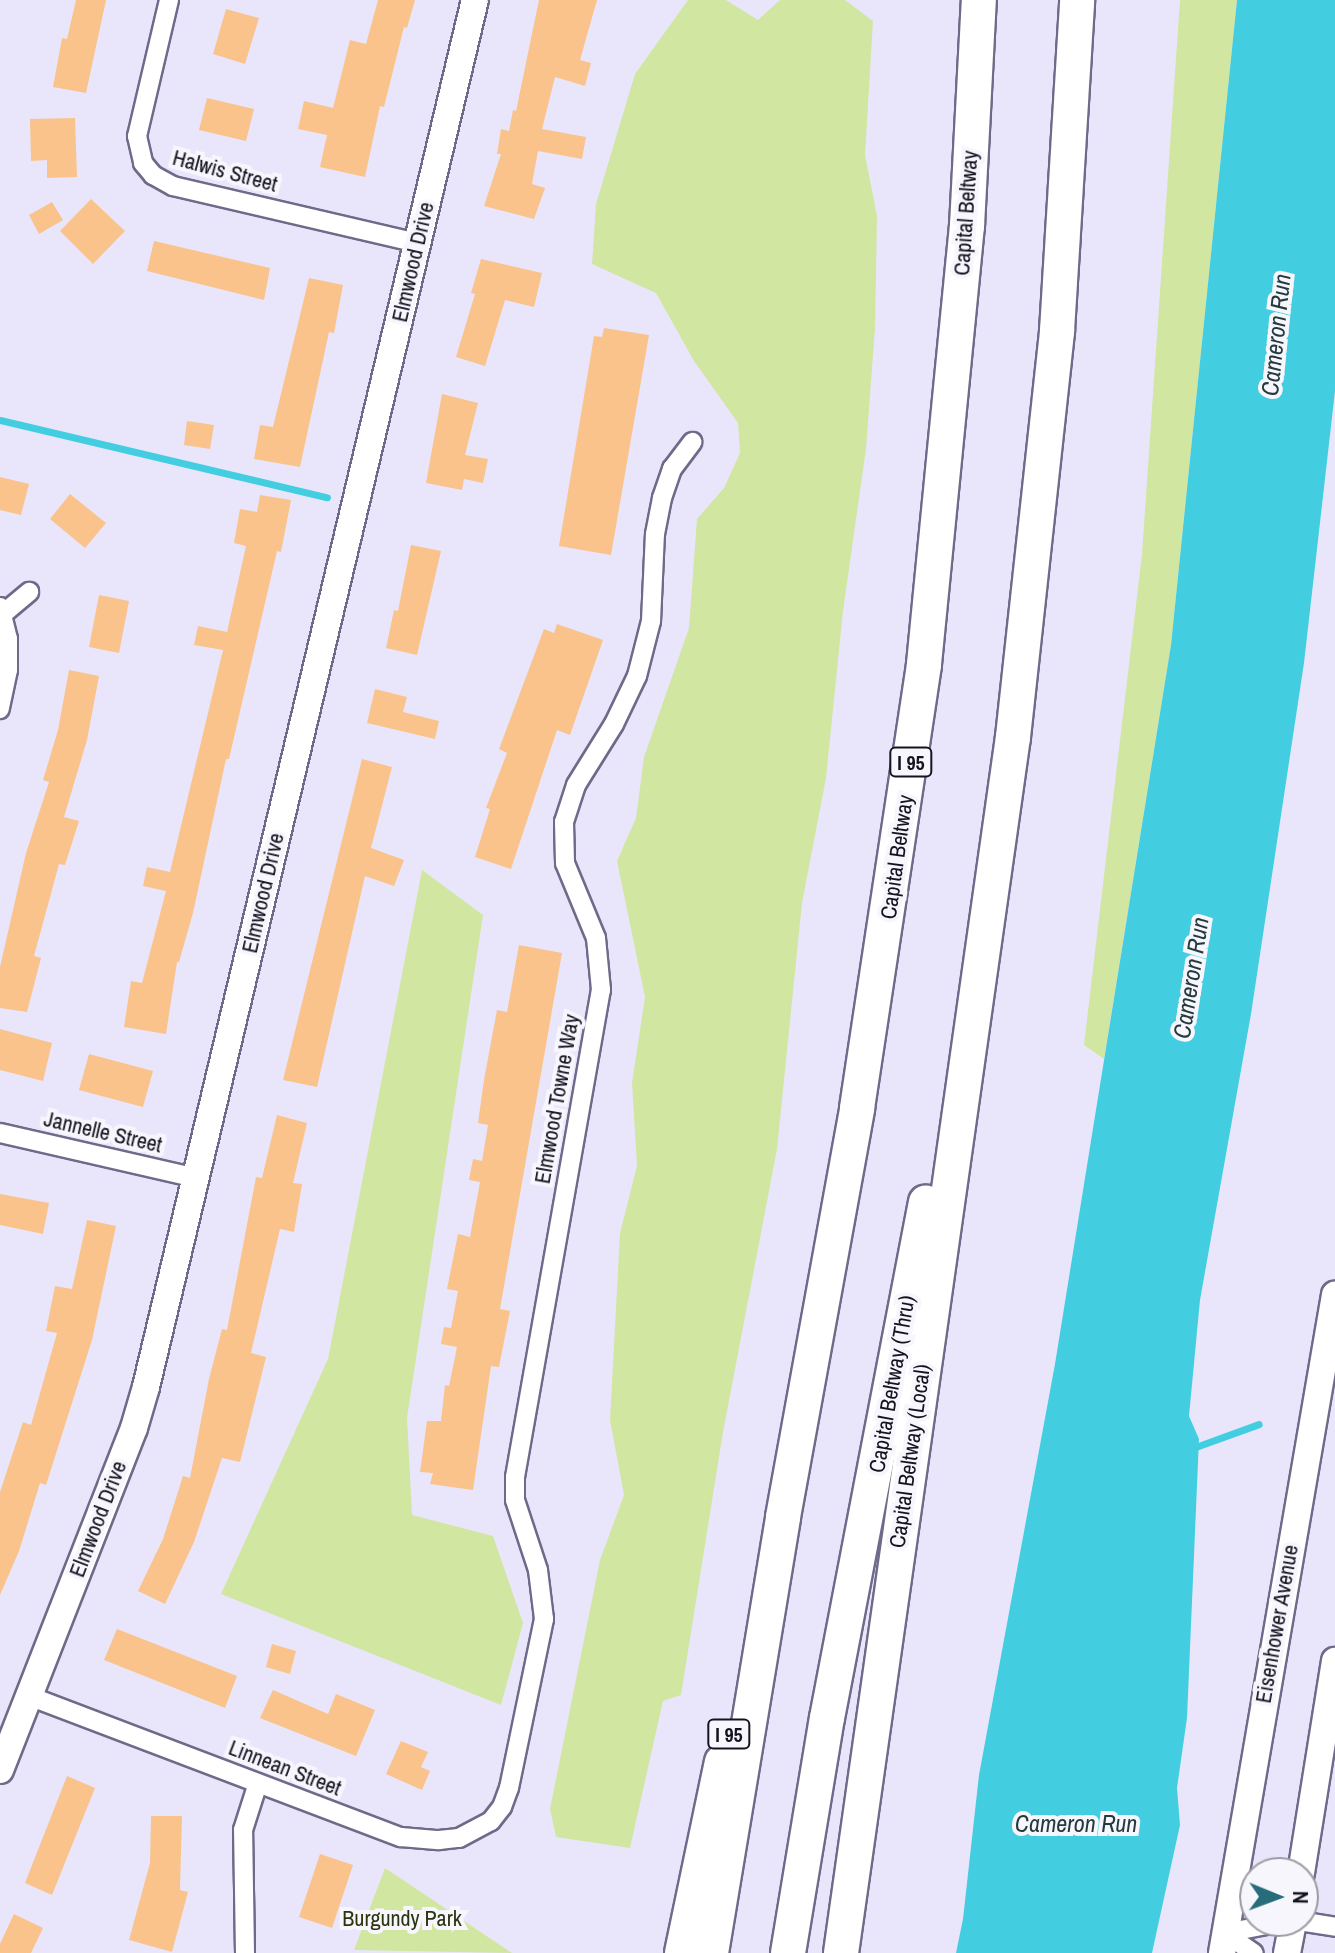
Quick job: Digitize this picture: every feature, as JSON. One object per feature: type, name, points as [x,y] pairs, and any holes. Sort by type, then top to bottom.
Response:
[{"type":"highway","name":"Capital Beltway","points":[[783,1517],[857,1108],[924,664],[967,226],[979,0]]},
{"type":"highway","points":[[1003,817],[1057,331],[1077,0]]},
{"type":"highway","name":"Capital Beltway (Thru)","points":[[788,1953],[827,1718],[1003,817]]},
{"type":"highway","name":"Capital Beltway (Local)","points":[[841,1953],[1003,817]]},
{"type":"highway","name":"I 95","points":[[682,1953],[711,1804],[783,1517]]},
{"type":"highway","name":"I 95","points":[[711,1953],[783,1517]]},
{"type":"street","name":"Halwis Street","points":[[169,0],[137,136],[143,163],[153,175],[173,186],[418,243]]},
{"type":"street","name":"Elmwood Drive","points":[[0,1770],[134,1428],[475,0]]},
{"type":"street","name":"Elmwood Towne Way","points":[[509,1788],[544,1619],[538,1570],[515,1500],[515,1477],[601,990],[596,938],[565,863],[564,822],[576,785],[614,724],[637,676],[651,621],[655,534],[662,498],[672,469],[692,442]]},
{"type":"street","points":[[0,709],[8,670],[2,610],[29,592]]},
{"type":"street","name":"Jannelle Street","points":[[0,1133],[196,1178]]},
{"type":"street","name":"Eisenhower Avenue","points":[[1223,1943],[1335,1295]]},
{"type":"street","points":[[1304,1857],[1335,1661]]},
{"type":"street","name":"Linnean Street","points":[[29,1696],[381,1831],[439,1840],[468,1834],[491,1821],[509,1788]]},
{"type":"street","points":[[245,1953],[241,1850],[247,1812],[258,1783]]},
{"type":"street","points":[[1223,1943],[1242,1937]]},
{"type":"street","points":[[1223,1943],[1254,1953]]},
{"type":"green space","points":[[688,0],[726,0],[758,20],[780,0],[845,0],[873,21],[865,155],[877,216],[875,328],[866,449],[843,611],[826,778],[802,903],[777,1149],[723,1432],[681,1695],[663,1701],[630,1848],[556,1837],[550,1809],[600,1560],[624,1495],[610,1420],[620,1233],[637,1166],[632,1083],[645,997],[617,861],[636,818],[644,757],[689,628],[697,519],[724,488],[740,453],[738,423],[694,361],[656,293],[592,264],[596,204],[635,74]]},
{"type":"green space","points":[[1180,0],[1237,0],[1171,645],[1104,1059],[1084,1045],[1142,554]]},
{"type":"green space","points":[[422,870],[483,915],[407,1418],[412,1515],[493,1536],[523,1623],[501,1705],[221,1594],[328,1359]]},
{"type":"green space","name":"Burgundy Park","points":[[385,1868],[512,1953],[354,1950]]},
{"type":"water","name":"Cameron Run","points":[[1237,0],[1335,0],[1335,391],[1304,663],[1251,1014],[1200,1300],[1189,1416],[1199,1439],[1187,1718],[1177,1788],[1180,1825],[1152,1953],[956,1953],[963,1919],[979,1775],[1055,1364],[1171,645]]},
{"type":"building","points":[[76,0],[106,0],[86,93],[53,87],[62,38],[67,39]]},
{"type":"building","points":[[378,0],[415,0],[407,28],[404,27],[384,107],[380,106],[365,177],[320,167],[327,135],[298,129],[304,101],[333,108],[350,40],[366,44]]},
{"type":"building","points":[[539,0],[597,0],[580,60],[591,63],[585,86],[555,77],[542,129],[586,137],[582,159],[538,151],[532,184],[545,188],[534,219],[484,206],[501,154],[497,154],[501,129],[509,131],[513,110],[516,111]]},
{"type":"building","points":[[226,9],[259,18],[245,64],[213,54]]},
{"type":"building","points":[[207,98],[254,109],[246,141],[199,130]]},
{"type":"building","points":[[75,118],[77,177],[47,178],[47,160],[31,161],[30,119]]},
{"type":"building","points":[[91,199],[125,231],[93,264],[60,231]]},
{"type":"building","points":[[52,202],[63,220],[39,234],[29,215]]},
{"type":"building","points":[[154,241],[270,268],[264,300],[147,271]]},
{"type":"building","points":[[481,259],[542,273],[534,307],[505,300],[485,366],[456,357],[475,294],[471,293]]},
{"type":"building","points":[[309,278],[343,285],[334,333],[329,332],[300,467],[254,459],[260,425],[273,427]]},
{"type":"building","points":[[604,328],[649,335],[611,555],[559,546],[594,336],[602,337]]},
{"type":"building","points":[[442,394],[478,403],[465,455],[488,459],[483,483],[464,479],[462,490],[426,483]]},
{"type":"building","points":[[187,421],[214,425],[210,449],[184,445]]},
{"type":"building","points":[[0,477],[29,484],[21,515],[0,510]]},
{"type":"building","points":[[70,494],[106,523],[85,548],[50,519]]},
{"type":"building","points":[[260,495],[291,500],[281,552],[277,551],[229,759],[226,759],[193,913],[177,962],[166,1034],[124,1027],[131,981],[142,983],[166,891],[143,886],[147,867],[170,872],[223,650],[194,645],[198,626],[227,632],[246,546],[234,543],[240,509],[257,512]]},
{"type":"building","points":[[411,545],[441,551],[417,655],[386,648],[394,610],[398,611]]},
{"type":"building","points":[[99,595],[129,601],[119,653],[89,647]]},
{"type":"building","points":[[557,624],[603,640],[570,735],[557,730],[511,869],[475,857],[490,809],[486,808],[507,753],[499,749],[544,629],[554,633]]},
{"type":"building","points":[[69,670],[99,676],[87,740],[64,817],[79,821],[65,865],[59,864],[34,956],[41,958],[27,1012],[0,1008],[0,967],[26,853],[49,782],[43,780],[58,730]]},
{"type":"building","points":[[375,689],[407,697],[403,712],[439,721],[435,739],[367,723]]},
{"type":"building","points":[[362,759],[392,767],[371,848],[404,860],[394,886],[365,876],[317,1087],[283,1080]]},
{"type":"building","points":[[519,945],[562,953],[500,1309],[510,1311],[499,1367],[491,1366],[473,1490],[430,1484],[433,1473],[420,1472],[427,1421],[441,1421],[445,1385],[449,1386],[457,1347],[441,1344],[444,1327],[451,1328],[458,1291],[447,1289],[458,1234],[470,1237],[480,1182],[469,1180],[473,1159],[482,1161],[488,1125],[478,1123],[484,1080],[497,1010],[507,1012]]},
{"type":"building","points":[[0,1029],[52,1043],[43,1081],[0,1070]]},
{"type":"building","points":[[89,1054],[153,1071],[143,1107],[79,1090]]},
{"type":"building","points":[[277,1115],[307,1123],[293,1183],[302,1184],[294,1232],[280,1229],[251,1353],[266,1357],[240,1462],[222,1458],[194,1542],[165,1604],[138,1591],[163,1539],[183,1476],[190,1478],[209,1379],[222,1329],[227,1330],[256,1177],[262,1178]]},
{"type":"building","points":[[0,1194],[49,1203],[43,1234],[0,1225]]},
{"type":"building","points":[[87,1220],[116,1226],[92,1340],[46,1485],[40,1483],[19,1551],[0,1595],[0,1492],[23,1422],[31,1425],[57,1333],[46,1331],[55,1286],[72,1289]]},
{"type":"building","points":[[117,1629],[237,1676],[225,1708],[104,1660]]},
{"type":"building","points":[[272,1644],[296,1651],[290,1674],[266,1667]]},
{"type":"building","points":[[273,1690],[328,1714],[336,1694],[375,1710],[356,1756],[260,1718]]},
{"type":"building","points":[[401,1741],[428,1752],[421,1767],[430,1771],[422,1790],[386,1774]]},
{"type":"building","points":[[67,1776],[95,1788],[52,1895],[25,1883]]},
{"type":"building","points":[[151,1816],[182,1816],[180,1890],[188,1892],[172,1952],[129,1940],[150,1863]]},
{"type":"building","points":[[320,1854],[353,1865],[332,1928],[299,1917]]},
{"type":"building","points":[[14,1914],[43,1928],[31,1953],[0,1953],[0,1944]]},
{"type":"waterway","points":[[0,420],[327,497]]},
{"type":"waterway","points":[[1190,1449],[1259,1424]]}]
